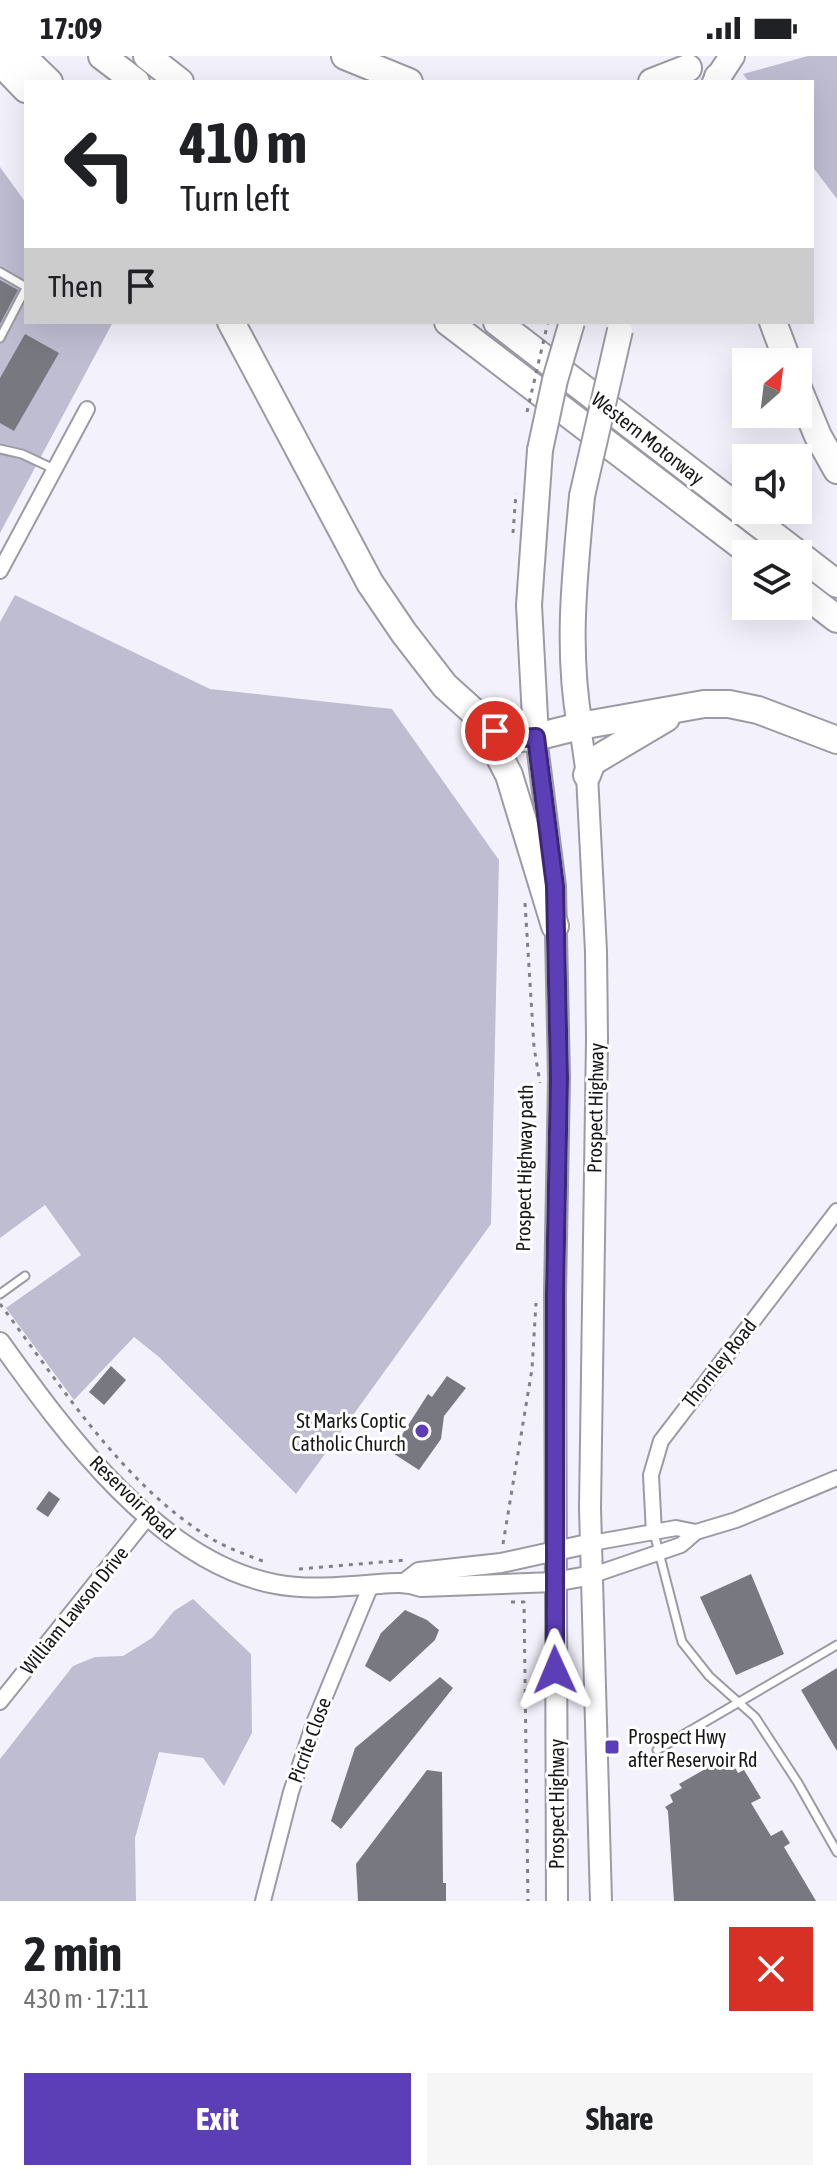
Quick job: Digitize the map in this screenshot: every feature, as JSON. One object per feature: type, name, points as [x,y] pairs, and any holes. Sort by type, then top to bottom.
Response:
[{"type":"highway","points":[[22,56],[47,80]]},
{"type":"highway","points":[[102,56],[133,80]]},
{"type":"highway","points":[[147,56],[177,80]]},
{"type":"highway","points":[[345,56],[404,80]]},
{"type":"highway","points":[[0,62],[24,87]]},
{"type":"highway","points":[[658,80],[688,69]]},
{"type":"highway","points":[[214,324],[258,371]]},
{"type":"highway","points":[[232,324],[370,583],[445,686],[480,720],[506,735],[536,737],[704,704],[729,704],[781,718],[837,740]]},
{"type":"highway","name":"Western Motorway","points":[[451,324],[734,540]]},
{"type":"highway","name":"Western Motorway","points":[[500,324],[837,584]]},
{"type":"highway","points":[[774,324],[783,348]]},
{"type":"highway","points":[[812,422],[837,470]]},
{"type":"highway","points":[[812,600],[837,619]]},
{"type":"highway","points":[[587,775],[592,762],[679,710]]},
{"type":"highway","points":[[480,720],[509,775],[555,926]]},
{"type":"main road","name":"Prospect Highway","points":[[557,1901],[554,1551],[559,1078],[555,886],[536,737],[529,605],[540,450],[571,324]]},
{"type":"main road","name":"Prospect Highway","points":[[601,1901],[590,1508],[596,951],[587,775],[572,686],[571,633],[582,496],[621,326]]},
{"type":"street","points":[[0,571],[87,409]]},
{"type":"street","name":"Thornley Road","points":[[654,1533],[651,1475],[661,1441],[837,1211]]},
{"type":"street","name":"Reservoir Road","points":[[0,1342],[79,1443],[148,1517],[197,1554],[248,1578],[277,1585],[312,1588],[406,1582],[421,1587],[554,1582],[593,1575],[681,1545],[696,1532],[736,1520],[837,1478]]},
{"type":"street","name":"William Lawson Drive","points":[[0,1702],[148,1517]]},
{"type":"street","name":"Reservoir Road","points":[[406,1582],[419,1572],[501,1563],[676,1528],[696,1532]]},
{"type":"street","name":"Picrite Close","points":[[263,1901],[291,1792],[314,1723],[371,1585]]},
{"type":"lane","points":[[0,272],[24,287]]},
{"type":"lane","points":[[0,338],[24,292]]},
{"type":"lane","points":[[0,450],[22,454],[54,470]]},
{"type":"lane","points":[[0,1294],[25,1276]]},
{"type":"lane","points":[[654,1533],[682,1642],[709,1676],[755,1717],[837,1852]]},
{"type":"lane","points":[[657,1750],[837,1645]]},
{"type":"path","name":"Prospect Highway path","points":[[525,900],[534,1047],[541,1085]]},
{"type":"path","points":[[502,1548],[532,1369],[536,1291]]},
{"type":"path","points":[[0,1304],[104,1441],[147,1489],[224,1546],[277,1566]]},
{"type":"path","points":[[294,1570],[413,1559]]},
{"type":"path","points":[[510,1602],[524,1602],[528,1901]]},
{"type":"shaded area","points":[[808,56],[837,56],[837,199],[814,169],[814,80],[748,80],[743,74]]},
{"type":"shaded area","points":[[0,167],[24,200],[24,324],[112,324],[0,533]]},
{"type":"shaded area","points":[[15,595],[210,689],[392,709],[499,860],[491,1224],[296,1494],[159,1357],[134,1337],[74,1400],[6,1308],[81,1255],[45,1205],[0,1238],[0,622]]},
{"type":"shaded area","points":[[193,1599],[251,1654],[252,1733],[224,1786],[203,1758],[159,1752],[135,1838],[136,1901],[0,1901],[0,1759],[73,1666],[95,1657],[123,1656],[152,1638],[174,1611]]},
{"type":"building","points":[[0,280],[18,290],[0,324]]},
{"type":"building","points":[[25,334],[59,353],[14,431],[0,423],[0,378]]},
{"type":"building","points":[[111,1366],[126,1380],[104,1405],[89,1392]]},
{"type":"building","name":"St Marks Coptic Catholic Church","points":[[447,1376],[466,1388],[444,1416],[441,1439],[419,1470],[391,1452],[428,1394],[432,1397]]},
{"type":"building","points":[[49,1491],[60,1499],[48,1517],[36,1509]]},
{"type":"building","points":[[751,1574],[784,1654],[736,1675],[700,1597]]},
{"type":"building","points":[[405,1610],[427,1620],[439,1630],[435,1640],[390,1682],[365,1666],[381,1633]]},
{"type":"building","points":[[837,1668],[837,1751],[801,1690]]},
{"type":"building","points":[[440,1677],[453,1688],[341,1829],[331,1821],[355,1748]]},
{"type":"building","points":[[728,1756],[738,1773],[744,1770],[761,1798],[751,1803],[771,1836],[782,1830],[790,1843],[784,1847],[816,1901],[674,1901],[668,1811],[665,1807],[673,1802],[670,1795],[682,1788],[679,1784]]},
{"type":"building","points":[[427,1770],[442,1772],[443,1883],[446,1883],[446,1901],[358,1901],[356,1864]]},
{"type":"place","name":"St Marks Coptic Catholic Church","points":[[422,1431]]},
{"type":"place","name":"Prospect Hwy after Reservoir Rd","points":[[612,1747]]},
{"type":"route","points":[[495,731],[520,738],[536,737],[555,886],[559,1078],[555,1294],[555,1670]]}]
